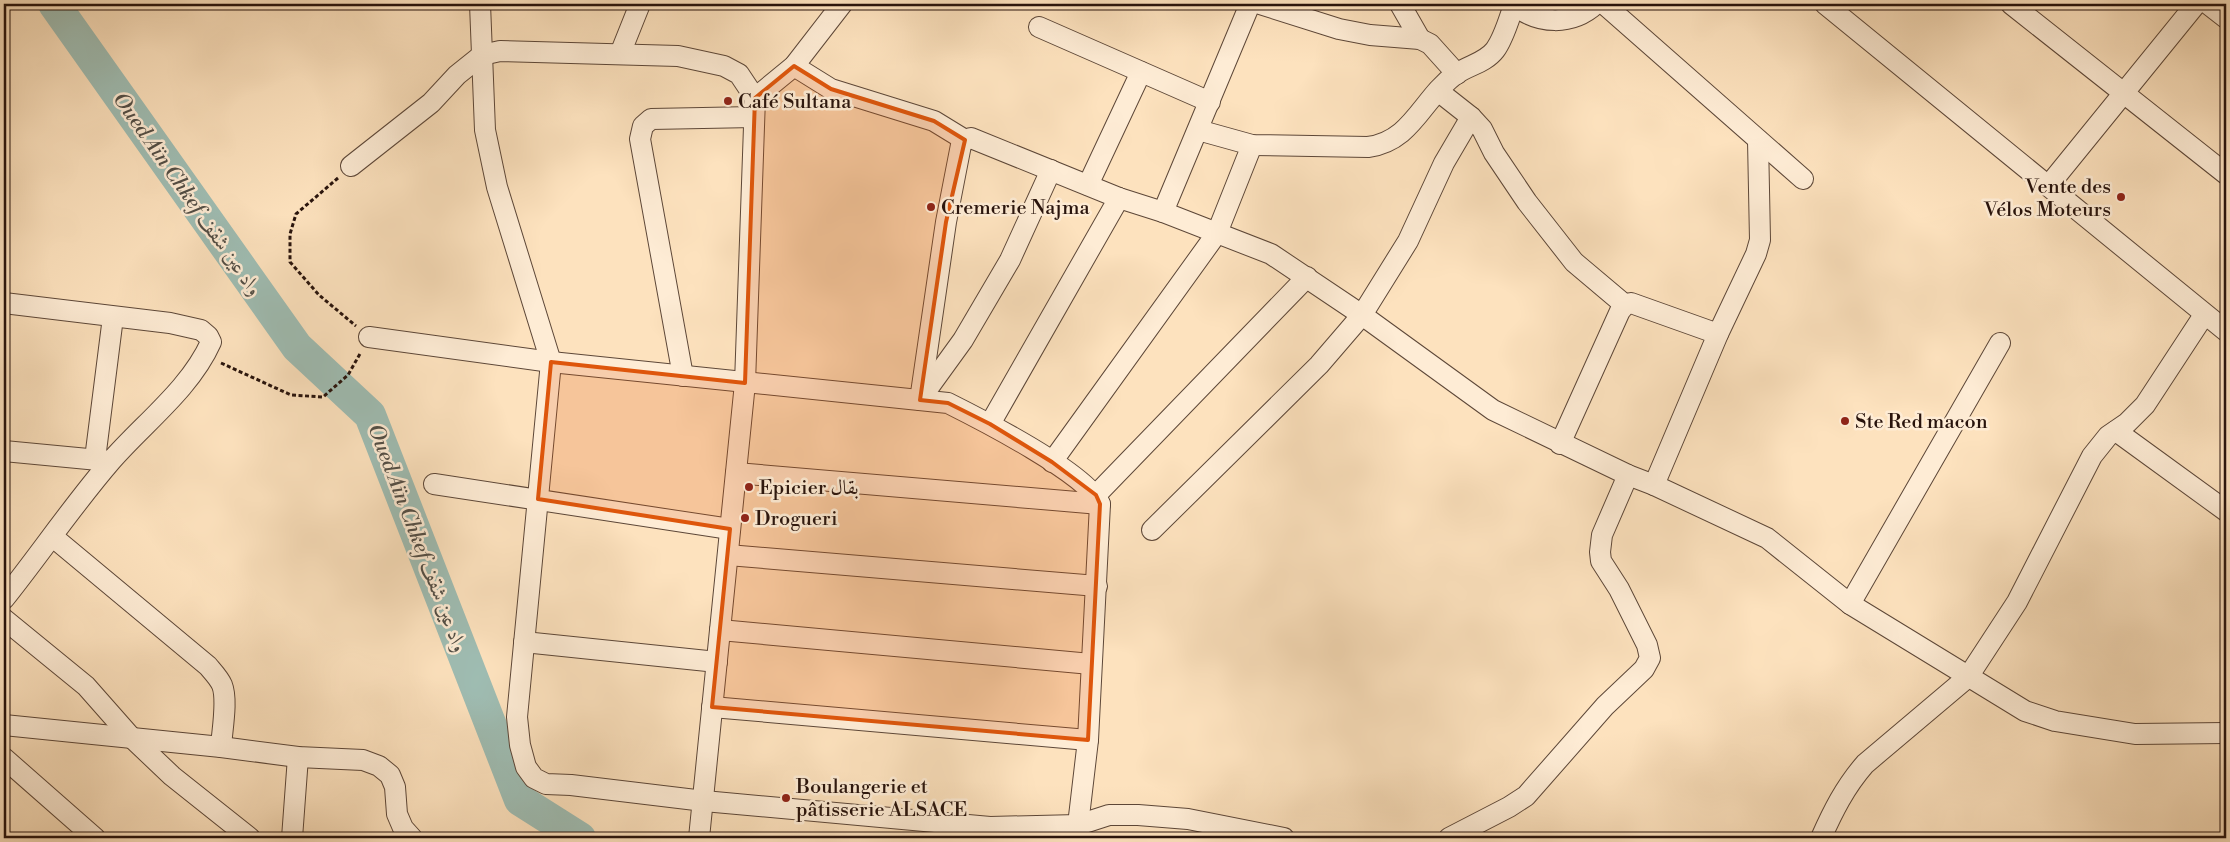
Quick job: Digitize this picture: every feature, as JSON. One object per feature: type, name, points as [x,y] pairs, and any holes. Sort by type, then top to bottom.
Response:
[{"type":"street","points":[[480,4],[485,130],[497,187],[551,362],[517,718],[520,745],[526,767],[534,778],[546,784],[571,785],[704,802],[990,826],[1078,825],[1109,816],[1138,815],[1188,819],[1284,838]]},
{"type":"street","points":[[620,54],[640,4]]},
{"type":"street","points":[[683,376],[640,139],[643,126],[652,119],[755,107],[794,66],[842,4]]},
{"type":"street","points":[[1163,212],[1250,4]]},
{"type":"street","points":[[1260,4],[1339,29],[1370,35],[1420,39],[1430,44],[1456,74]]},
{"type":"street","points":[[1400,4],[1420,39]]},
{"type":"street","points":[[1198,130],[1252,145],[1368,148],[1382,145],[1399,136],[1438,91],[1456,74],[1487,59],[1496,49],[1514,4],[1533,16],[1554,20],[1576,17],[1596,4]]},
{"type":"street","points":[[1604,4],[1803,179]]},
{"type":"street","points":[[1825,4],[2049,185],[2204,315],[2226,331]]},
{"type":"street","points":[[2010,4],[2226,174]]},
{"type":"street","points":[[2049,185],[2196,4]]},
{"type":"street","points":[[2208,4],[2226,18]]},
{"type":"street","points":[[1039,27],[1210,102]]},
{"type":"street","points":[[351,166],[431,103],[458,75],[482,55],[500,51],[678,56],[724,66],[739,74],[755,107],[745,383],[699,838]]},
{"type":"street","points":[[794,66],[831,89],[934,121],[965,140]]},
{"type":"street","points":[[1088,185],[1141,72]]},
{"type":"street","points":[[1438,91],[1471,117],[1482,129],[1527,202],[1574,262],[1625,305]]},
{"type":"street","points":[[1152,530],[1219,461],[1319,364],[1362,315],[1408,241],[1444,163],[1471,117]]},
{"type":"street","points":[[920,400],[946,222],[961,145],[965,140],[971,138],[1119,198],[1163,212],[1271,254],[1362,315],[1493,410],[1628,476],[1654,485],[1767,538],[1850,604],[2025,711],[2055,721],[2135,734],[2226,733]]},
{"type":"street","points":[[1654,485],[1718,334],[1756,254],[1760,240],[1758,140]]},
{"type":"street","points":[[1052,462],[1217,232],[1252,145]]},
{"type":"street","points":[[920,400],[964,340],[1010,260],[1051,170]]},
{"type":"street","points":[[990,424],[1119,198]]},
{"type":"street","points":[[1078,825],[1088,740],[1096,586],[1098,500],[1307,277]]},
{"type":"street","points":[[4,303],[170,323],[201,330],[208,336],[211,342],[205,356],[178,390],[103,460],[53,537],[4,599]]},
{"type":"street","points":[[1560,444],[1620,311],[1625,305],[1631,303],[1718,334]]},
{"type":"street","points":[[1820,838],[1836,804],[1850,781],[1865,764],[1968,677],[2017,602],[2092,456],[2108,436],[2127,423],[2145,405],[2204,315]]},
{"type":"street","points":[[103,460],[113,317]]},
{"type":"street","points":[[369,337],[551,362],[948,403],[990,424],[1052,462],[1098,500]]},
{"type":"street","points":[[1850,604],[2000,343]]},
{"type":"street","points":[[2116,431],[2226,511]]},
{"type":"street","points":[[4,451],[103,460]]},
{"type":"street","points":[[736,473],[1098,500]]},
{"type":"street","points":[[1449,838],[1509,807],[1526,796],[1605,706],[1644,670],[1650,658],[1647,644],[1619,589],[1602,561],[1600,552],[1602,535],[1628,476]]},
{"type":"street","points":[[434,484],[730,529]]},
{"type":"street","points":[[53,537],[214,673],[223,686],[225,698],[221,747]]},
{"type":"street","points":[[728,554],[1096,586]]},
{"type":"street","points":[[4,619],[86,686],[131,738],[186,788],[250,838]]},
{"type":"street","points":[[720,630],[1091,664]]},
{"type":"street","points":[[524,642],[717,662]]},
{"type":"street","points":[[712,707],[1088,740]]},
{"type":"street","points":[[4,725],[221,747],[298,757],[363,760],[379,766],[390,776],[395,787],[398,814],[403,828],[412,838]]},
{"type":"street","points":[[292,838],[298,757]]},
{"type":"street","points":[[4,758],[95,838]]},
{"type":"path","points":[[205,356],[291,395],[323,397],[348,375],[369,337],[319,295],[290,262],[290,234],[296,214],[351,166]]},
{"type":"highlighted area","points":[[794,66],[831,89],[934,121],[965,140],[946,222],[920,400],[948,403],[990,424],[1052,462],[1096,495],[1100,504],[1088,740],[712,707],[730,529],[538,499],[551,362],[745,383],[755,98]]},
{"type":"waterway","name":"Oued Aïn Chkef واد عين شقف","points":[[54,4],[297,347],[370,415],[520,800],[580,838]]},
{"type":"place","name":"Café Sultana","points":[[728,101]]},
{"type":"place","name":"Vente des Vélos Moteurs","points":[[2121,197]]},
{"type":"place","name":"Cremerie Najma","points":[[931,207]]},
{"type":"place","name":"Ste Red macon","points":[[1845,421]]},
{"type":"place","name":"Epicier بقال","points":[[749,487]]},
{"type":"place","name":"Drogueri","points":[[745,518]]},
{"type":"place","name":"Boulangerie et pâtisserie ALSACE","points":[[786,798]]}]
